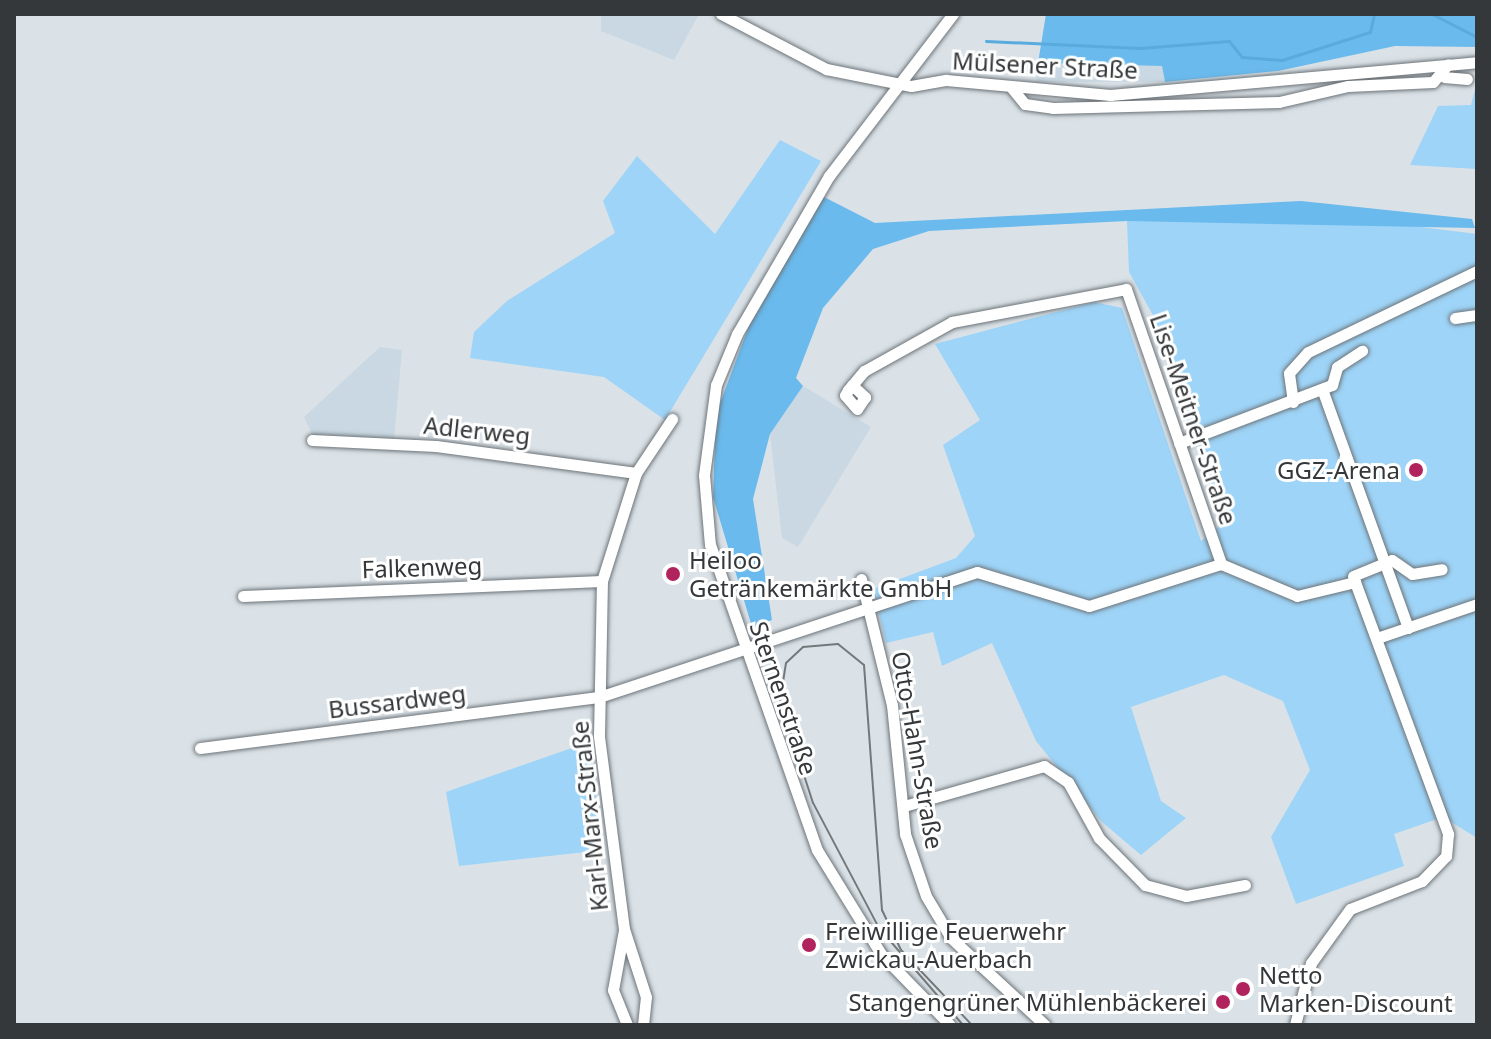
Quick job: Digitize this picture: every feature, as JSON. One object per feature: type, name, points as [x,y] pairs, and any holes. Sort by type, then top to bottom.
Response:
[{"type":"street","name":"Mülsener Straße","points":[[721,14],[826,69],[896,84],[1011,87],[1110,95],[1477,62]]},
{"type":"street","name":"Sternenstraße","points":[[950,1025],[881,954],[817,850],[744,652],[710,545],[704,475],[709,415],[737,334],[829,176],[896,84],[953,14]]},
{"type":"street","points":[[1444,77],[1448,64]]},
{"type":"street","points":[[1011,87],[1025,104],[1141,108],[1279,102],[1444,77],[1467,79]]},
{"type":"street","points":[[1293,402],[1289,373],[1308,352],[1477,271]]},
{"type":"street","name":"Lise-Meitner-Straße","points":[[852,385],[882,356],[952,322],[1126,289],[1221,564]]},
{"type":"street","points":[[1455,318],[1477,315]]},
{"type":"street","points":[[1179,443],[1332,385],[1344,359],[1362,351]]},
{"type":"street","points":[[1322,389],[1408,628]]},
{"type":"street","name":"Karl-Marx-Straße","points":[[627,1025],[613,990],[624,929],[599,697],[602,581],[636,473],[672,419]]},
{"type":"street","name":"Adlerweg","points":[[312,440],[436,446],[636,473]]},
{"type":"street","points":[[1221,564],[1297,596],[1354,579],[1395,561],[1419,575],[1442,569]]},
{"type":"street","name":"Bussardweg","points":[[200,748],[599,697],[744,652],[977,572],[1089,606],[1221,564]]},
{"type":"street","name":"Otto-Hahn-Straße","points":[[861,579],[892,705],[904,806],[926,896],[951,938],[1045,1025]]},
{"type":"street","points":[[1295,1025],[1311,963],[1350,909],[1422,881],[1446,856],[1448,834],[1354,579]]},
{"type":"street","name":"Falkenweg","points":[[243,596],[602,581]]},
{"type":"street","points":[[1377,638],[1477,604]]},
{"type":"street","points":[[904,806],[1044,766],[1068,782],[1099,838],[1145,885],[1186,896],[1245,885]]},
{"type":"street","name":"Karl-Marx-Straße","points":[[624,929],[640,962],[643,1025]]},
{"type":"shaded area","points":[[601,14],[699,14],[674,60],[601,31]]},
{"type":"shaded area","points":[[1046,14],[1477,14],[1477,47],[1395,46],[1278,71],[1165,82],[1162,66],[1038,63]]},
{"type":"shaded area","points":[[1038,63],[1162,66],[1165,82],[1036,82]]},
{"type":"shaded area","points":[[1477,81],[1477,169],[1410,165],[1438,106],[1471,105]]},
{"type":"shaded area","points":[[780,140],[821,161],[665,420],[604,377],[470,358],[474,332],[507,301],[615,233],[603,201],[637,156],[715,234]]},
{"type":"shaded area","points":[[824,197],[875,223],[1301,201],[1472,219],[1475,228],[1127,221],[929,231],[873,249],[823,308],[796,378],[803,386],[770,434],[753,499],[772,620],[752,627],[713,497],[716,414],[750,323]]},
{"type":"shaded area","points":[[1127,221],[1374,221],[1477,234],[1477,838],[1443,817],[1394,834],[1404,866],[1296,904],[1271,837],[1310,770],[1283,701],[1224,675],[1131,707],[1161,801],[1186,818],[1141,855],[1102,822],[1036,741],[992,643],[942,666],[933,632],[886,643],[873,589],[956,558],[975,536],[943,445],[980,420],[935,344],[1094,302],[1122,308],[1201,541],[1221,525],[1154,317],[1129,272]]},
{"type":"shaded area","points":[[380,347],[402,350],[394,440],[313,436],[304,417]]},
{"type":"shaded area","points":[[803,386],[871,427],[798,547],[782,538],[770,434]]},
{"type":"shaded area","points":[[589,742],[604,850],[459,866],[446,792]]},
{"type":"waterway","points":[[986,41],[1140,48],[1229,41],[1242,57],[1282,60],[1370,32],[1374,14]]},
{"type":"waterway","points":[[1432,14],[1477,37]]},
{"type":"tram line","points":[[963,1025],[879,928],[813,803],[780,701],[786,663],[803,647],[838,644],[864,665],[882,910],[901,950],[972,1025]]},
{"type":"place","name":"GGZ-Arena","points":[[1416,470]]},
{"type":"place","name":"Heiloo Getränkemärkte GmbH","points":[[673,574]]},
{"type":"place","name":"Freiwillige Feuerwehr Zwickau-Auerbach","points":[[809,945]]},
{"type":"place","name":"Netto Marken-Discount","points":[[1243,989]]},
{"type":"place","name":"Stangengrüner Mühlenbäckerei","points":[[1223,1002]]}]
